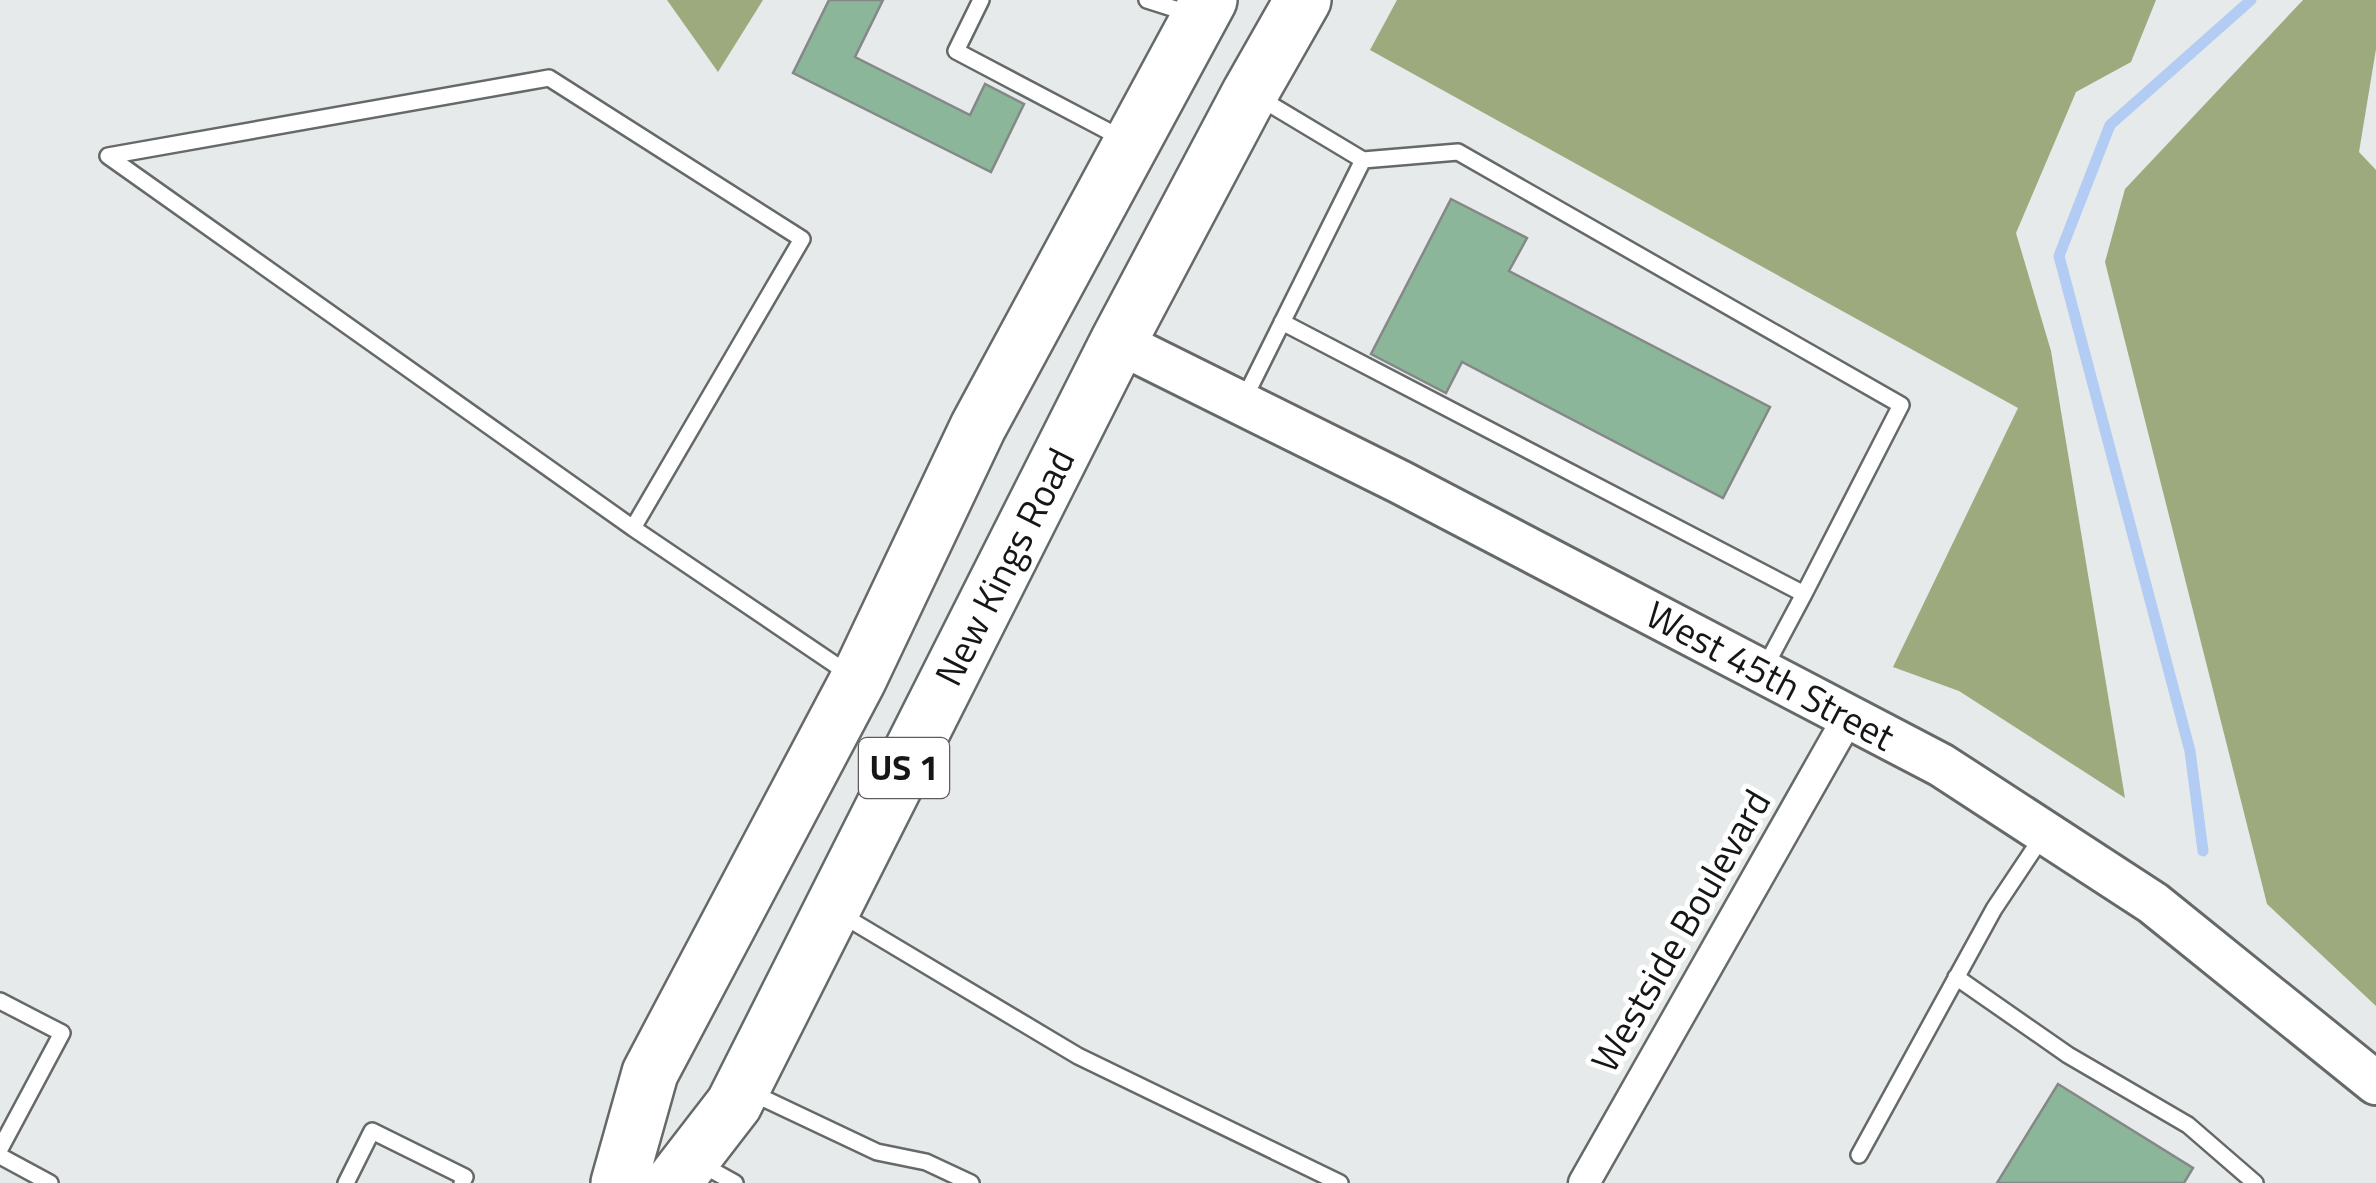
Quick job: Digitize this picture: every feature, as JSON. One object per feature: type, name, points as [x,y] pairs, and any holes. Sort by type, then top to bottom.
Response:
[{"type":"highway","name":"New Kings Road","points":[[700,1175],[1118,342],[1250,93],[1304,0]]},
{"type":"highway","name":"US 1","points":[[618,1183],[650,1073],[858,680],[978,427],[1204,9]]},
{"type":"highway","points":[[978,427],[1039,376],[1086,349],[1118,342],[1108,311],[1105,274],[1124,160]]},
{"type":"street","name":"West 45th Street","points":[[1118,342],[1400,482],[1941,765],[2154,903],[2376,1083]]},
{"type":"street","name":"Westside Boulevard","points":[[1584,1183],[1848,718]]},
{"type":"lane","points":[[981,0],[956,51],[1124,160]]},
{"type":"lane","points":[[1148,0],[1204,9]]},
{"type":"lane","points":[[633,528],[802,239],[549,78],[108,156],[633,528],[858,680]]},
{"type":"lane","points":[[1250,93],[1363,160],[1458,152],[1900,404],[1763,671]]},
{"type":"lane","points":[[1241,404],[1363,160]]},
{"type":"lane","points":[[1282,322],[1804,594]]},
{"type":"lane","points":[[1859,1155],[1994,909],[2044,834]]},
{"type":"lane","points":[[832,909],[1078,1056],[1340,1183]]},
{"type":"lane","points":[[1956,977],[2068,1055],[2188,1125],[2255,1183]]},
{"type":"lane","points":[[0,1002],[62,1032],[0,1148]]},
{"type":"lane","points":[[742,1088],[877,1152],[926,1162],[971,1183]]},
{"type":"lane","points":[[346,1183],[372,1132],[465,1176],[462,1183]]},
{"type":"lane","points":[[0,1156],[50,1183]]},
{"type":"green space","points":[[667,0],[763,0],[718,72]]},
{"type":"green space","points":[[1397,0],[2156,0],[2131,62],[2076,92],[2016,233],[2051,351],[2125,798],[1959,691],[1893,667],[2018,408],[1370,50]]},
{"type":"green space","points":[[2303,0],[2376,0],[2376,49],[2359,152],[2376,170],[2376,1006],[2267,904],[2105,262],[2125,189]]},
{"type":"building","points":[[829,0],[883,0],[855,57],[970,115],[985,84],[1024,104],[991,172],[793,73]]},
{"type":"building","points":[[1451,199],[1527,238],[1509,271],[1770,407],[1723,498],[1462,362],[1446,393],[1371,354]]},
{"type":"building","points":[[2058,1084],[2193,1168],[2184,1183],[1997,1183]]},
{"type":"waterway","points":[[2203,851],[2190,751],[2059,256],[2110,125],[2251,0]]}]
